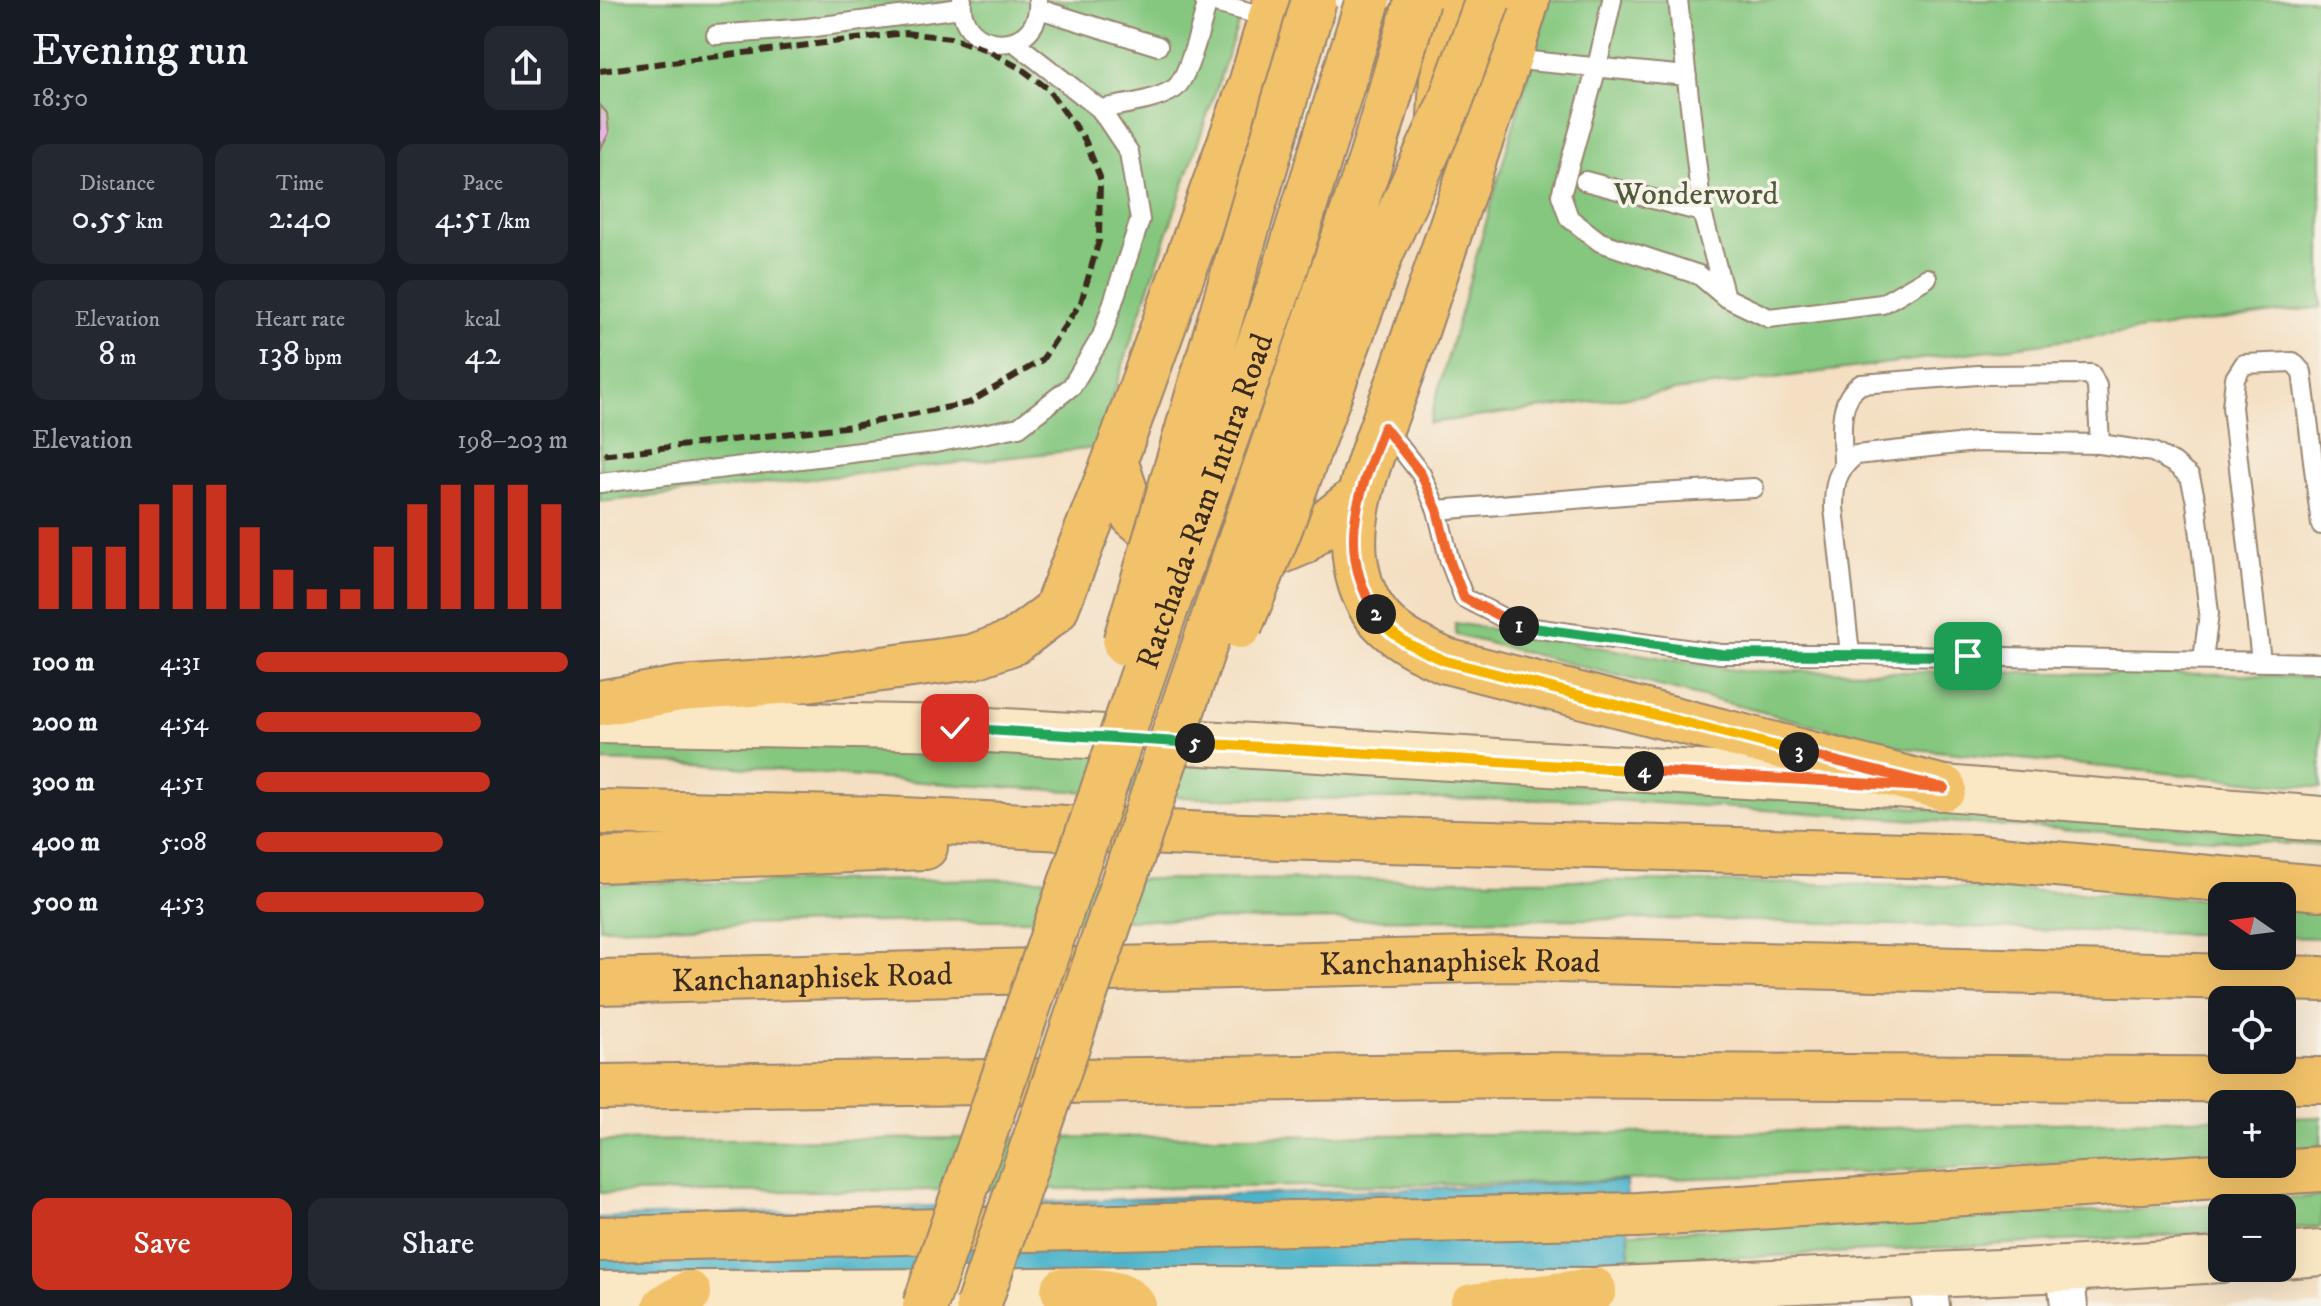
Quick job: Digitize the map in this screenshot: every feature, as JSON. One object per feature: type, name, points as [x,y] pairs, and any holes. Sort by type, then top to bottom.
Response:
[{"type":"main road","name":"Ratchada-Ram Inthra Road","points":[[1032,998],[1131,620],[1314,0]]},
{"type":"main road","name":"Ratchada-Ram Inthra Road","points":[[925,1306],[1283,277],[1368,0]]},
{"type":"main road","name":"Ratchada-Ram Inthra Road","points":[[978,1306],[1371,159],[1417,0]]},
{"type":"main road","points":[[1417,331],[1434,233],[1443,60],[1452,0]]},
{"type":"main road","name":"Ratchada-Ram Inthra Road","points":[[1121,896],[1247,611],[1382,251],[1449,105],[1488,0]]},
{"type":"main road","points":[[1527,0],[1417,331],[1358,497],[1353,536],[1356,567],[1366,597],[1382,623],[1409,645],[1446,661],[1944,788]]},
{"type":"main road","points":[[600,703],[680,689],[792,681],[972,657],[1014,642],[1055,611],[1115,460],[1251,84],[1274,9]]},
{"type":"main road","points":[[1115,460],[1133,515],[1185,559],[1247,566],[1301,543],[1358,497]]},
{"type":"main road","points":[[600,721],[955,728],[1944,788],[2321,819]]},
{"type":"main road","points":[[600,812],[882,819],[1209,835],[1977,857],[2321,888]]},
{"type":"main road","points":[[600,860],[1209,835]]},
{"type":"main road","name":"Kanchanaphisek Road","points":[[600,982],[1512,959],[2321,979]]},
{"type":"main road","points":[[600,1087],[1522,1075],[2321,1080]]},
{"type":"main road","points":[[600,1239],[1638,1215],[2321,1169]]},
{"type":"main road","points":[[2296,1255],[2321,1253]]},
{"type":"main road","points":[[600,1294],[677,1300],[1063,1290],[1594,1290],[1688,1285],[1787,1294],[2067,1288],[2208,1263]]},
{"type":"main road","points":[[1063,1290],[1115,1294],[1125,1297],[1134,1306]]},
{"type":"main road","points":[[1472,1306],[1594,1290]]},
{"type":"lane","points":[[1612,0],[1597,67],[1561,195],[1569,218],[1600,242],[1699,275],[1725,297],[1769,318],[1882,304],[1927,278]]},
{"type":"lane","points":[[1678,0],[1702,212],[1725,297]]},
{"type":"lane","points":[[1100,109],[1148,99],[1177,88],[1186,72],[1206,1],[1274,9]]},
{"type":"lane","points":[[716,35],[807,28],[962,4],[965,21],[984,40],[995,44],[1013,41],[1029,31],[1039,4],[1158,46]]},
{"type":"lane","points":[[600,483],[935,443],[1019,427],[1072,386],[1102,336],[1140,220],[1129,152],[1100,109],[1013,41]]},
{"type":"lane","points":[[1508,59],[1687,76]]},
{"type":"lane","points":[[1585,181],[1702,212]]},
{"type":"lane","points":[[2261,661],[2232,407],[2235,378],[2244,364],[2293,362],[2302,372],[2321,525]]},
{"type":"lane","points":[[1850,654],[1834,508],[1834,484],[1843,465],[1842,417],[1850,391],[1861,384],[1978,375],[2091,374],[2097,386],[2100,444]]},
{"type":"lane","points":[[1384,427],[1421,474],[1437,510],[1450,562],[1464,598],[1519,626],[1721,654],[2321,663]]},
{"type":"lane","points":[[1843,465],[1856,455],[1976,442],[2100,444],[2153,452],[2190,477],[2196,502],[2209,613],[2203,660]]},
{"type":"lane","points":[[1437,510],[1754,488]]},
{"type":"green space","points":[[600,0],[1246,0],[1095,448],[600,502]]},
{"type":"green space","name":"Wonderword","points":[[1549,0],[2321,0],[2321,307],[1429,423]]},
{"type":"green space","points":[[1455,623],[1740,671],[2238,674],[2321,678],[2321,788],[1905,748],[1456,635]]},
{"type":"green space","points":[[600,735],[1032,748],[2321,835],[2321,846],[1609,800],[1202,798],[959,785],[699,764],[600,761]]},
{"type":"green space","points":[[1027,879],[1580,880],[1938,886],[2208,899],[2208,935],[1689,919],[977,920],[600,928],[600,883]]},
{"type":"green space","points":[[2296,904],[2321,905],[2321,938],[2296,937]]},
{"type":"green space","points":[[2321,1117],[2321,1146],[2296,1148],[2296,1118]]},
{"type":"green space","points":[[2208,1118],[2208,1154],[1817,1174],[1411,1185],[600,1193],[600,1141],[1752,1132]]},
{"type":"green space","points":[[2321,1196],[2321,1227],[2296,1228],[2296,1198]]},
{"type":"green space","points":[[2208,1205],[2208,1234],[1754,1257],[1630,1259],[1629,1233]]},
{"type":"water","points":[[1626,1181],[1632,1306],[600,1306],[600,1218]]},
{"type":"building","points":[[600,105],[607,113],[609,133],[600,150]]},
{"type":"railway","points":[[600,71],[904,33],[951,38],[987,50],[1047,88],[1085,140],[1100,177],[1099,241],[1081,302],[1042,360],[969,403],[853,426],[600,455]]},
{"type":"route","points":[[955,728],[1944,788],[1446,661],[1409,645],[1382,623],[1366,597],[1356,567],[1353,536],[1358,497],[1384,427],[1421,474],[1437,510],[1450,562],[1464,598],[1519,626],[1721,654],[1968,656]]}]
